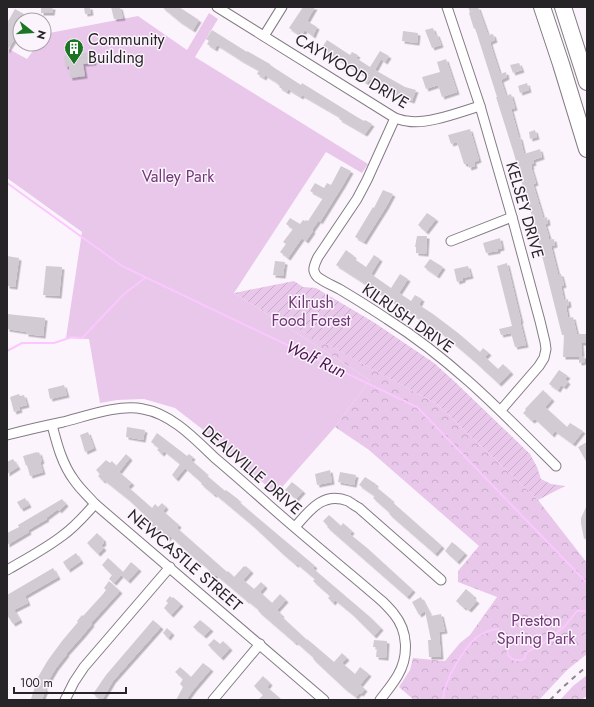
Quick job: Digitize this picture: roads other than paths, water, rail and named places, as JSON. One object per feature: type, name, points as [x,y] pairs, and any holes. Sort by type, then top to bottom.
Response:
[{"type":"highway","points":[[542,7],[562,64],[587,149]]},
{"type":"highway","points":[[563,7],[587,82]]},
{"type":"street","name":"CAYWOOD DRIVE","points":[[217,7],[395,118],[408,122],[430,121],[480,106]]},
{"type":"street","points":[[264,36],[282,7]]},
{"type":"street","name":"KELSEY DRIVE","points":[[447,7],[480,106],[512,217],[546,349],[544,358],[539,366],[501,410]]},
{"type":"street","name":"KILRUSH DRIVE","points":[[395,118],[357,199],[318,257],[314,271],[319,278],[392,322],[433,351],[501,410],[556,466]]},
{"type":"street","points":[[452,241],[512,217]]},
{"type":"street","name":"DEAUVILLE DRIVE","points":[[7,436],[28,429],[115,409],[131,407],[144,409],[170,420],[192,437],[395,614],[401,624],[404,634],[406,644],[405,655],[399,671],[380,700]]},
{"type":"street","name":"NEWCASTLE STREET","points":[[52,424],[57,444],[67,469],[74,480],[96,504],[324,700]]},
{"type":"street","points":[[295,527],[316,504],[330,499],[348,501],[359,508],[441,580]]},
{"type":"street","points":[[7,570],[36,554],[63,535],[96,504]]},
{"type":"street","points":[[65,700],[84,667],[170,567]]},
{"type":"street","points":[[213,700],[260,644]]},
{"type":"waterway","name":"Wolf Run","points":[[7,183],[122,266],[417,407],[587,583]]},
{"type":"waterway","points":[[7,351],[22,343],[54,343],[72,337],[82,338],[124,294],[145,278]]},
{"type":"waterway","points":[[443,700],[450,675],[460,658],[477,637],[497,629],[505,639],[510,657],[515,660],[520,660],[524,659],[529,651],[541,645],[565,626],[577,611],[587,612]]},
{"type":"railway","points":[[550,700],[587,666]]},
{"type":"place","name":"Community Building","points":[[74,65]]},
{"type":"park label","name":"Valley Park","points":[[178,176]]},
{"type":"park label","name":"Kilrush Food Forest","points":[[311,311]]},
{"type":"park label","name":"Preston Spring Park","points":[[536,629]]}]
